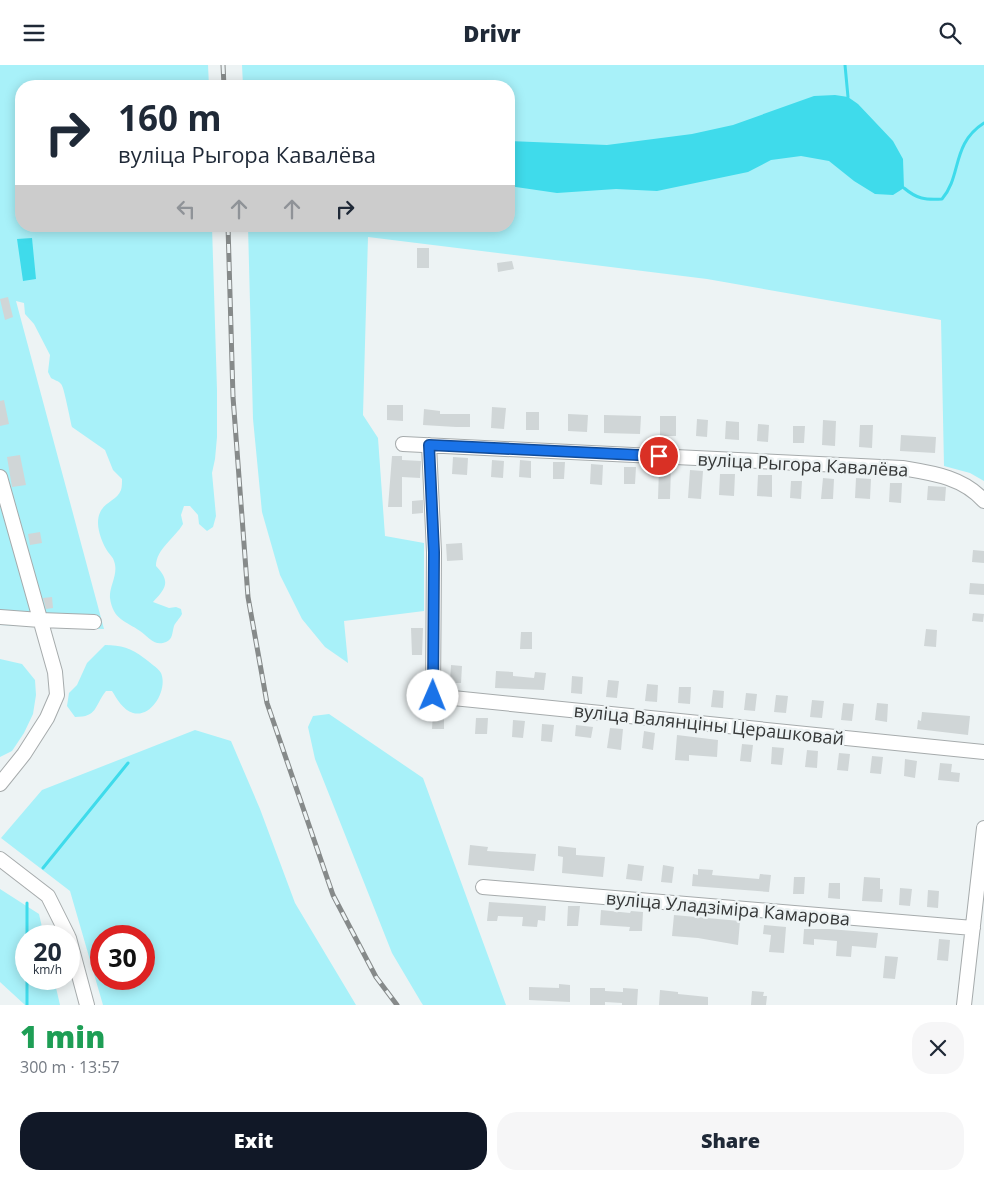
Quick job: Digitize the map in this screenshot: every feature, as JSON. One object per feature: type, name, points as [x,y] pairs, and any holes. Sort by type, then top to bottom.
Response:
[{"type":"street","name":"вуліца Рыгора Кавалёва","points":[[403,444],[902,468],[931,473],[955,480],[976,492],[984,501]]},
{"type":"street","name":"вуліца Валянціны Церашковай","points":[[429,445],[434,552],[433,696],[984,752]]},
{"type":"street","points":[[0,477],[55,671],[57,695],[47,718],[24,755],[0,784]]},
{"type":"street","points":[[0,617],[94,622]]},
{"type":"street","points":[[964,1005],[984,828]]},
{"type":"street","points":[[0,859],[48,896],[62,925]]},
{"type":"street","name":"вуліца Уладзіміра Камарова","points":[[483,887],[973,928]]},
{"type":"street","points":[[80,980],[87,1005]]},
{"type":"shaded area","points":[[0,65],[208,65],[209,80],[15,80],[15,232],[212,232],[217,437],[212,473],[216,516],[213,527],[207,531],[199,524],[198,515],[190,506],[184,506],[181,515],[183,524],[159,554],[156,566],[164,576],[165,585],[153,602],[169,608],[176,607],[181,609],[182,614],[168,641],[162,643],[155,642],[121,619],[114,611],[110,598],[115,566],[113,558],[103,542],[98,523],[101,511],[119,494],[122,479],[113,470],[105,450],[72,427],[62,386],[51,378],[48,372],[50,355],[34,324],[25,314],[24,303],[16,301],[104,629],[0,625]]},
{"type":"shaded area","points":[[242,65],[984,65],[984,481],[970,473],[944,466],[941,320],[707,279],[368,237],[363,415],[378,438],[385,536],[424,543],[424,611],[344,621],[348,663],[325,647],[302,619],[280,575],[262,512],[253,419],[248,232],[515,232],[515,80],[243,80]]},
{"type":"shaded area","points":[[105,645],[121,646],[130,649],[156,667],[161,673],[163,680],[160,694],[152,707],[140,713],[133,713],[123,707],[112,691],[106,691],[92,713],[75,717],[67,706],[69,693],[77,685],[87,663]]},
{"type":"shaded area","points":[[0,659],[22,664],[35,680],[36,695],[33,714],[24,733],[12,751],[0,757]]},
{"type":"shaded area","points":[[329,714],[423,778],[506,1005],[423,1005],[421,1002],[392,953],[315,759],[308,727],[313,716]]},
{"type":"shaded area","points":[[195,730],[231,741],[260,809],[295,903],[356,1005],[103,1005],[99,990],[155,990],[155,925],[90,925],[90,960],[70,891],[1,838],[42,790]]},
{"type":"shaded area","points":[[0,889],[39,914],[42,925],[15,925],[15,990],[57,990],[60,1005],[25,1005],[0,982]]},
{"type":"water","points":[[835,95],[848,97],[858,104],[893,141],[903,159],[904,188],[893,195],[875,194],[854,181],[829,161],[801,156],[771,160],[748,172],[657,191],[616,189],[557,193],[515,187],[515,141],[607,145],[692,134],[733,125],[814,96]]},
{"type":"water","points":[[32,238],[36,279],[23,281],[17,239]]},
{"type":"building","points":[[417,248],[429,248],[429,268],[417,268]]},
{"type":"building","points":[[512,261],[514,269],[498,272],[497,263]]},
{"type":"building","points":[[8,297],[13,317],[5,320],[0,299]]},
{"type":"building","points":[[4,400],[9,424],[0,426],[0,401]]},
{"type":"building","points":[[387,405],[403,405],[403,421],[387,420]]},
{"type":"building","points":[[492,407],[506,408],[504,429],[491,428]]},
{"type":"building","points":[[424,409],[440,411],[440,414],[470,414],[470,427],[423,425]]},
{"type":"building","points":[[526,412],[539,412],[539,430],[526,430]]},
{"type":"building","points":[[568,414],[588,415],[587,432],[568,431]]},
{"type":"building","points":[[604,415],[641,416],[640,434],[604,433]]},
{"type":"building","points":[[660,416],[676,416],[676,436],[660,436]]},
{"type":"building","points":[[697,419],[708,420],[707,437],[696,436]]},
{"type":"building","points":[[823,420],[836,421],[835,446],[822,445]]},
{"type":"building","points":[[726,421],[739,422],[739,440],[725,439]]},
{"type":"building","points":[[758,424],[769,425],[768,442],[757,441]]},
{"type":"building","points":[[860,425],[873,425],[872,448],[859,447]]},
{"type":"building","points":[[793,426],[805,426],[804,443],[793,443]]},
{"type":"building","points":[[901,435],[936,437],[935,453],[900,451]]},
{"type":"building","points":[[20,455],[26,485],[12,487],[7,457]]},
{"type":"building","points":[[392,456],[402,456],[402,460],[421,461],[420,478],[402,477],[402,507],[388,507]]},
{"type":"building","points":[[453,457],[468,458],[467,475],[452,474]]},
{"type":"building","points":[[492,460],[504,461],[503,478],[491,477]]},
{"type":"building","points":[[520,460],[531,461],[531,478],[519,477]]},
{"type":"building","points":[[553,462],[565,462],[564,479],[553,479]]},
{"type":"building","points":[[591,464],[603,465],[602,485],[590,484]]},
{"type":"building","points":[[624,467],[636,467],[635,484],[624,484]]},
{"type":"building","points":[[659,468],[671,468],[670,499],[658,499]]},
{"type":"building","points":[[690,470],[703,471],[701,499],[688,498]]},
{"type":"building","points":[[720,474],[735,474],[734,496],[719,495]]},
{"type":"building","points":[[758,475],[772,475],[772,497],[757,496]]},
{"type":"building","points":[[823,478],[834,479],[833,499],[821,499]]},
{"type":"building","points":[[856,478],[871,479],[870,499],[855,498]]},
{"type":"building","points":[[791,481],[802,481],[801,499],[790,498]]},
{"type":"building","points":[[890,483],[902,483],[901,503],[889,502]]},
{"type":"building","points":[[928,486],[946,487],[945,501],[927,500]]},
{"type":"building","points":[[423,500],[423,513],[412,514],[412,501]]},
{"type":"building","points":[[40,532],[42,543],[30,545],[28,534]]},
{"type":"building","points":[[462,543],[463,560],[447,561],[446,544]]},
{"type":"building","points":[[973,550],[984,551],[984,563],[972,562]]},
{"type":"building","points":[[970,583],[984,584],[984,595],[969,594]]},
{"type":"building","points":[[52,597],[53,608],[46,609],[43,598]]},
{"type":"building","points":[[973,613],[984,614],[983,622],[972,621]]},
{"type":"building","points":[[411,628],[423,628],[422,655],[412,655]]},
{"type":"building","points":[[926,629],[937,630],[936,647],[924,646]]},
{"type":"building","points":[[521,632],[532,632],[532,649],[520,649]]},
{"type":"building","points":[[451,665],[462,666],[461,683],[450,683]]},
{"type":"building","points":[[496,671],[513,672],[513,676],[534,678],[535,672],[546,673],[544,690],[495,688]]},
{"type":"building","points":[[572,676],[583,677],[582,694],[571,693]]},
{"type":"building","points":[[608,680],[619,681],[617,698],[606,697]]},
{"type":"building","points":[[647,684],[658,685],[657,702],[645,701]]},
{"type":"building","points":[[679,687],[691,687],[690,704],[678,703]]},
{"type":"building","points":[[713,690],[724,691],[723,708],[711,707]]},
{"type":"building","points":[[746,693],[757,694],[755,711],[744,710]]},
{"type":"building","points":[[776,695],[788,696],[786,713],[774,712]]},
{"type":"building","points":[[812,700],[824,701],[822,718],[810,717]]},
{"type":"building","points":[[843,703],[854,704],[852,721],[841,720]]},
{"type":"building","points":[[877,703],[888,704],[887,722],[875,720]]},
{"type":"building","points":[[922,712],[970,716],[968,735],[917,729],[918,720],[921,721]]},
{"type":"building","points":[[433,713],[444,713],[444,729],[432,729]]},
{"type":"building","points":[[476,718],[488,718],[487,734],[475,734]]},
{"type":"building","points":[[513,720],[525,721],[523,738],[512,737]]},
{"type":"building","points":[[542,724],[554,725],[552,742],[541,741]]},
{"type":"building","points":[[576,725],[593,727],[591,738],[575,736]]},
{"type":"building","points":[[610,728],[623,729],[621,750],[607,748]]},
{"type":"building","points":[[644,731],[655,733],[653,750],[642,748]]},
{"type":"building","points":[[677,735],[718,740],[717,757],[689,755],[689,761],[675,760]]},
{"type":"building","points":[[742,744],[753,745],[751,762],[740,761]]},
{"type":"building","points":[[772,747],[784,748],[782,765],[771,764]]},
{"type":"building","points":[[807,750],[818,751],[817,768],[805,767]]},
{"type":"building","points":[[839,753],[850,754],[848,771],[837,770]]},
{"type":"building","points":[[872,756],[883,757],[881,774],[870,773]]},
{"type":"building","points":[[905,759],[917,761],[915,778],[904,776]]},
{"type":"building","points":[[940,763],[952,764],[951,772],[960,773],[959,782],[938,780]]},
{"type":"building","points":[[470,845],[488,847],[487,851],[536,854],[534,871],[468,865]]},
{"type":"building","points":[[558,846],[576,848],[576,855],[605,857],[603,877],[562,873],[563,857],[558,856]]},
{"type":"building","points":[[628,864],[644,866],[642,881],[626,879]]},
{"type":"building","points":[[663,865],[674,867],[672,883],[661,882]]},
{"type":"building","points":[[698,869],[713,870],[712,875],[759,879],[760,874],[771,875],[769,892],[692,886],[693,874],[698,875]]},
{"type":"building","points":[[794,877],[805,877],[804,894],[793,894]]},
{"type":"building","points":[[864,877],[880,878],[880,889],[883,889],[882,902],[862,901]]},
{"type":"building","points":[[829,883],[840,883],[840,899],[828,898]]},
{"type":"building","points":[[900,888],[912,889],[910,906],[899,905]]},
{"type":"building","points":[[928,890],[939,891],[938,908],[927,907]]},
{"type":"building","points":[[489,902],[546,906],[545,921],[538,920],[537,927],[522,926],[523,917],[498,916],[497,921],[487,921]]},
{"type":"building","points":[[568,906],[580,906],[578,926],[567,926]]},
{"type":"building","points":[[601,910],[630,913],[631,911],[643,912],[642,931],[629,931],[630,927],[600,925]]},
{"type":"building","points":[[674,915],[740,921],[738,945],[698,938],[672,936]]},
{"type":"building","points":[[764,925],[786,927],[784,953],[769,952],[771,935],[763,934]]},
{"type":"building","points":[[804,929],[878,933],[876,948],[852,946],[851,957],[836,956],[837,941],[814,939],[814,945],[803,944]]},
{"type":"building","points":[[939,939],[950,940],[948,961],[937,960]]},
{"type":"building","points":[[885,956],[898,957],[895,979],[883,978]]},
{"type":"building","points":[[559,984],[570,985],[570,1002],[529,1000],[529,987],[559,988]]},
{"type":"building","points":[[590,988],[605,988],[605,991],[623,992],[623,988],[638,989],[637,1005],[605,1002],[605,1005],[590,1005]]},
{"type":"building","points":[[660,990],[708,997],[708,1005],[659,1005]]},
{"type":"building","points":[[752,991],[764,992],[763,996],[767,996],[766,1005],[751,1005]]},
{"type":"waterway","points":[[845,65],[848,97]]},
{"type":"waterway","points":[[904,188],[913,195],[922,198],[942,199],[952,180],[961,150],[974,131],[984,123]]},
{"type":"waterway","points":[[43,868],[128,763]]},
{"type":"waterway","points":[[27,903],[27,925]]},
{"type":"waterway","points":[[27,990],[27,1005]]},
{"type":"railway","points":[[223,65],[224,80]]},
{"type":"railway","points":[[228,232],[233,397],[248,597],[267,703],[333,895],[376,977],[397,1005]]},
{"type":"route","points":[[433,696],[434,552],[429,445],[659,456]]}]
